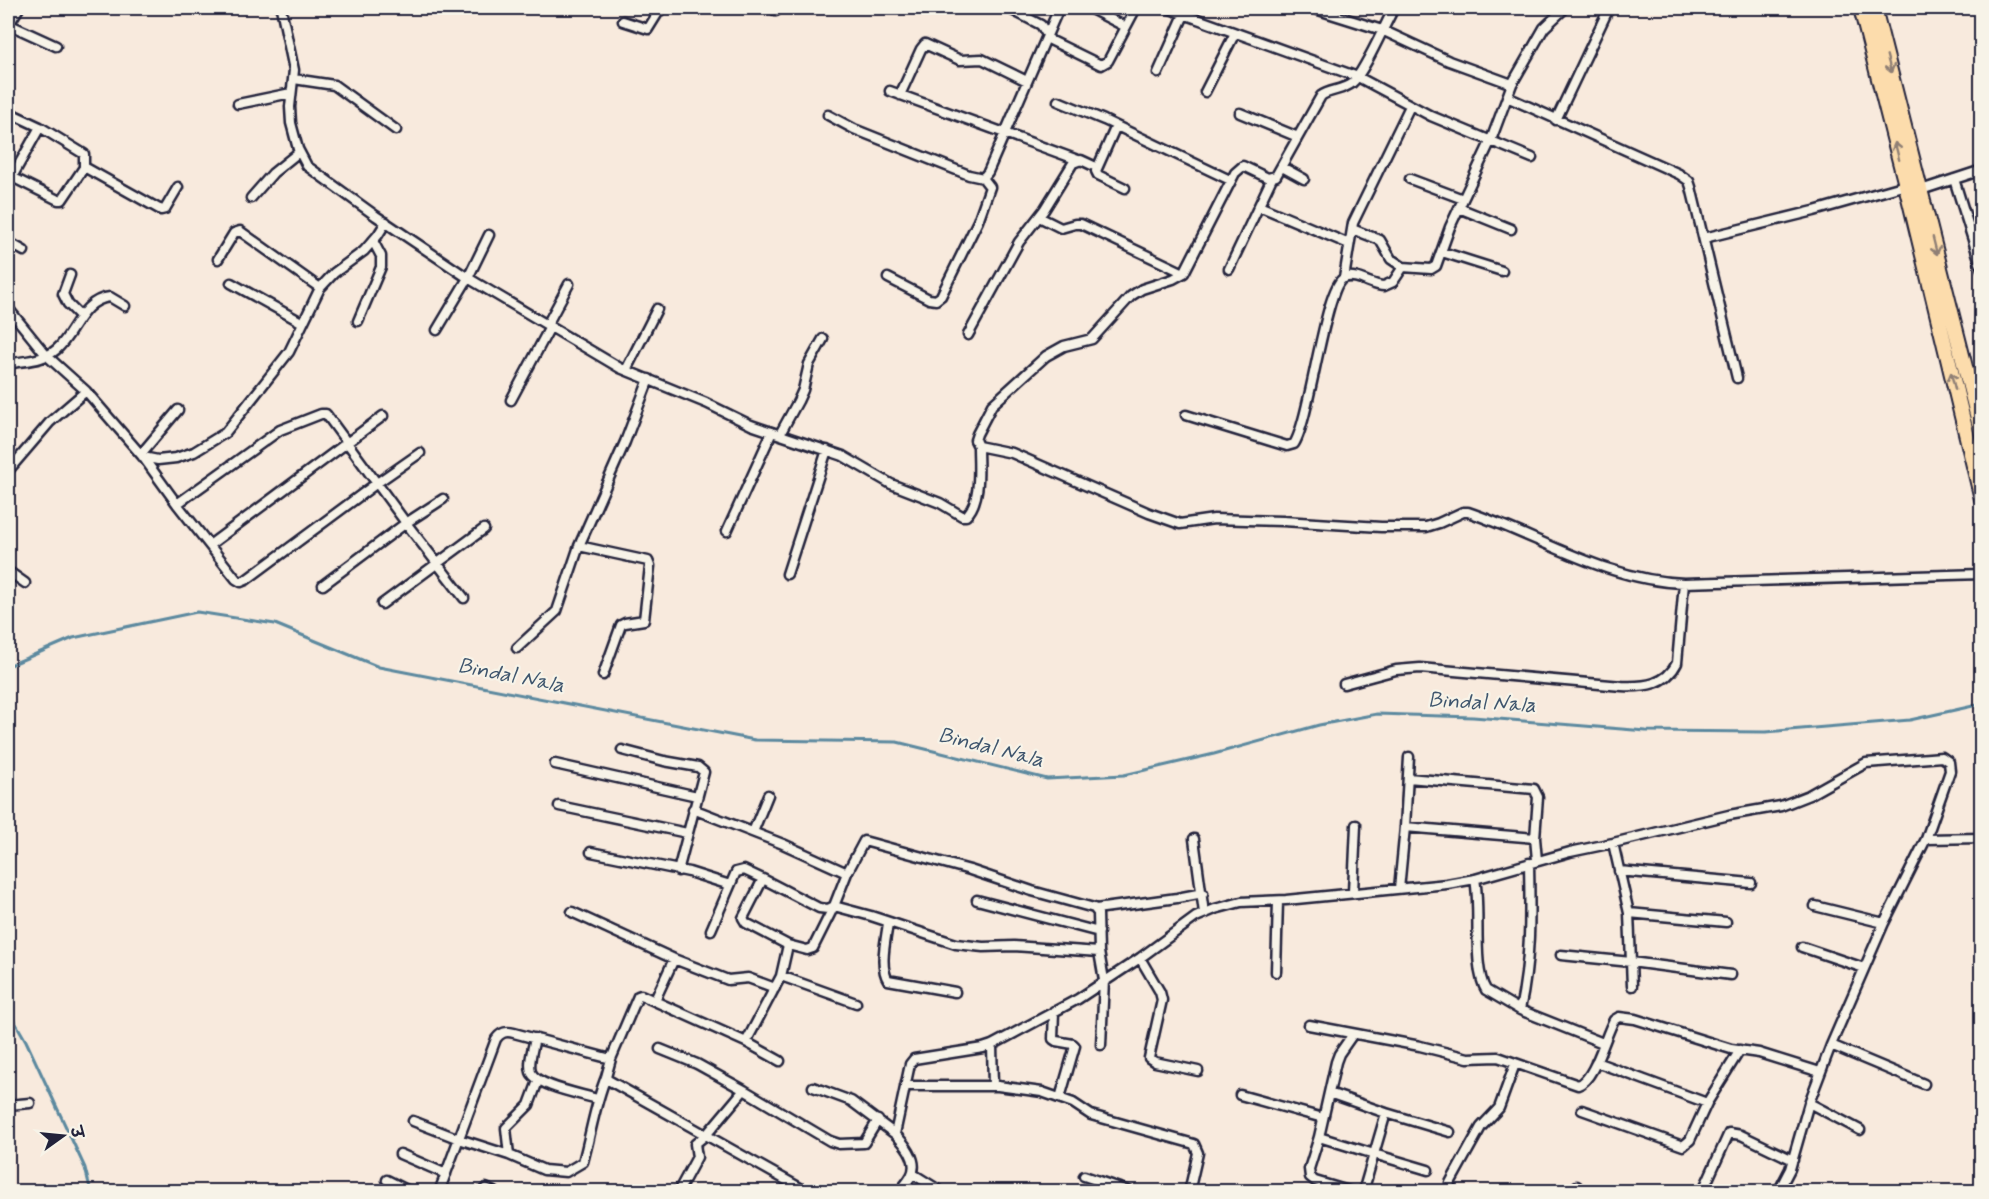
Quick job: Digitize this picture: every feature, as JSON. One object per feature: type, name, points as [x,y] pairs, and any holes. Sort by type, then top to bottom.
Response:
[{"type":"highway","points":[[1860,8],[1906,184],[1982,499]]},
{"type":"highway","points":[[1874,8],[1982,434]]},
{"type":"highway","points":[[1959,404],[1973,400]]},
{"type":"street","points":[[19,8],[8,24],[56,46]]},
{"type":"street","points":[[281,8],[294,63],[291,123],[299,152],[308,166],[468,278],[626,370],[752,425],[851,459],[891,484],[966,516],[970,512],[979,484],[978,446],[975,440],[992,405],[1046,356],[1064,346],[1092,339],[1131,296],[1142,289],[1184,273],[1230,180],[1239,168],[1243,166],[1272,178]]},
{"type":"street","points":[[623,21],[648,29],[661,8]]},
{"type":"street","points":[[1008,8],[1041,25],[1047,37],[1101,65],[1108,61],[1136,8]]},
{"type":"street","points":[[983,178],[988,172],[1059,8]]},
{"type":"street","points":[[1089,8],[1126,27]]},
{"type":"street","points":[[1167,8],[1186,11],[1234,33],[1358,77],[1410,106],[1532,158]]},
{"type":"street","points":[[1312,8],[1382,30],[1449,61],[1512,84]]},
{"type":"street","points":[[1229,269],[1272,178],[1282,167],[1321,96],[1345,88],[1358,77],[1394,8]]},
{"type":"street","points":[[1352,229],[1380,240],[1392,260],[1403,267],[1434,268],[1439,262],[1450,227],[1491,140],[1512,84],[1544,28],[1565,8]]},
{"type":"street","points":[[1556,120],[1609,8]]},
{"type":"street","points":[[1979,8],[1982,16]]},
{"type":"street","points":[[1158,73],[1186,11]]},
{"type":"street","points":[[1205,92],[1234,33]]},
{"type":"street","points":[[900,95],[925,44],[960,60],[982,59],[1027,81]]},
{"type":"street","points":[[294,79],[334,85],[396,130]]},
{"type":"street","points":[[890,91],[1096,167]]},
{"type":"street","points":[[238,104],[291,93]]},
{"type":"street","points":[[1507,97],[1685,177],[1691,187],[1737,378]]},
{"type":"street","points":[[1058,101],[1230,180]]},
{"type":"street","points":[[1344,278],[1352,229],[1377,170],[1410,106]]},
{"type":"street","points":[[8,112],[40,127],[84,154],[84,168],[62,200],[9,179],[40,127]]},
{"type":"street","points":[[1240,113],[1298,137]]},
{"type":"street","points":[[828,115],[854,129],[969,175],[983,178],[990,187],[986,204],[939,299],[928,299],[888,278]]},
{"type":"street","points":[[1116,126],[1096,167],[1096,173],[1125,188]]},
{"type":"street","points":[[251,198],[273,173],[299,152]]},
{"type":"street","points":[[968,335],[1019,242],[1039,217],[1073,163],[1078,160]]},
{"type":"street","points":[[1282,167],[1304,179]]},
{"type":"street","points":[[84,168],[161,210],[165,209],[178,187]]},
{"type":"street","points":[[1921,189],[1982,170]]},
{"type":"street","points":[[1410,179],[1463,199]]},
{"type":"street","points":[[1954,179],[1982,269]]},
{"type":"street","points":[[1704,238],[1814,212],[1906,184]]},
{"type":"street","points":[[1259,206],[1349,244]]},
{"type":"street","points":[[1459,208],[1511,229]]},
{"type":"street","points":[[1039,217],[1061,228],[1078,223],[1184,273]]},
{"type":"street","points":[[142,455],[158,460],[176,458],[194,452],[225,433],[279,366],[294,342],[320,288],[334,273],[364,251],[386,222]]},
{"type":"street","points":[[218,259],[234,233],[240,231],[320,288]]},
{"type":"street","points":[[437,330],[468,278],[489,235]]},
{"type":"street","points":[[358,321],[381,267],[381,256],[373,241]]},
{"type":"street","points":[[8,242],[24,251]]},
{"type":"street","points":[[1442,252],[1502,271]]},
{"type":"street","points":[[1186,415],[1287,446],[1294,444],[1306,405],[1329,307],[1339,282],[1344,278],[1360,279],[1384,286],[1393,282],[1403,267]]},
{"type":"street","points":[[70,275],[63,294],[68,304],[80,316]]},
{"type":"street","points":[[231,283],[303,323]]},
{"type":"street","points":[[511,400],[569,284]]},
{"type":"street","points":[[8,364],[29,363],[59,347],[80,316],[96,302],[106,298],[125,306]]},
{"type":"street","points":[[8,308],[46,355],[86,391],[142,455],[236,579],[243,581],[420,453]]},
{"type":"street","points":[[626,370],[657,309]]},
{"type":"street","points":[[727,531],[776,433],[798,401],[809,364],[823,339]]},
{"type":"street","points":[[517,648],[557,611],[579,546],[626,442],[649,379]]},
{"type":"street","points":[[8,471],[50,422],[86,391]]},
{"type":"street","points":[[142,455],[178,410]]},
{"type":"street","points":[[177,504],[280,430],[321,414],[329,416],[406,523],[464,598]]},
{"type":"street","points":[[211,544],[382,416]]},
{"type":"street","points":[[978,446],[1012,453],[1149,513],[1180,524],[1214,519],[1426,527],[1468,512],[1613,570],[1653,580],[1684,583],[1982,574]]},
{"type":"street","points":[[787,574],[827,450]]},
{"type":"street","points":[[323,585],[406,523],[443,499]]},
{"type":"street","points":[[382,604],[484,529]]},
{"type":"street","points":[[579,546],[608,554],[643,559],[648,561],[650,566],[644,620],[621,625],[603,675]]},
{"type":"street","points":[[8,571],[25,583]]},
{"type":"street","points":[[1344,684],[1396,670],[1420,668],[1622,686],[1653,684],[1671,673],[1677,663],[1684,583]]},
{"type":"street","points":[[622,750],[701,768],[704,773],[678,871]]},
{"type":"street","points":[[1399,889],[1409,757]]},
{"type":"street","points":[[895,1134],[910,1064],[914,1059],[992,1045],[1078,999],[1204,913],[1241,902],[1278,901],[1475,879],[1533,861],[1701,821],[1781,806],[1809,795],[1866,763],[1942,757],[1949,762],[1950,771],[1926,839],[1884,923],[1831,1045],[1809,1103],[1793,1160],[1778,1191]]},
{"type":"street","points":[[555,764],[697,796]]},
{"type":"street","points":[[1408,778],[1534,789],[1538,797],[1530,947],[1527,978],[1520,1010]]},
{"type":"street","points":[[753,832],[768,795]]},
{"type":"street","points":[[559,806],[687,833]]},
{"type":"street","points":[[693,809],[847,873]]},
{"type":"street","points":[[1353,892],[1356,825]]},
{"type":"street","points":[[1405,827],[1535,838]]},
{"type":"street","points":[[1926,839],[1982,838]]},
{"type":"street","points":[[1194,839],[1204,913]]},
{"type":"street","points":[[763,879],[743,918],[746,923],[788,945],[807,950],[813,948],[864,841],[970,870],[1096,909],[1203,893]]},
{"type":"street","points":[[1613,843],[1629,913],[1632,986]]},
{"type":"street","points":[[591,852],[730,885]]},
{"type":"street","points":[[711,930],[734,874],[741,870],[819,908],[828,909],[834,906],[956,944],[1099,952]]},
{"type":"street","points":[[1619,872],[1751,884]]},
{"type":"street","points":[[1475,879],[1478,897],[1479,957],[1483,985],[1489,993],[1520,1010],[1603,1043]]},
{"type":"street","points":[[978,900],[1099,932]]},
{"type":"street","points":[[1276,972],[1278,901]]},
{"type":"street","points":[[1815,906],[1884,923]]},
{"type":"street","points":[[1096,909],[1099,952],[1104,980],[1101,1045]]},
{"type":"street","points":[[572,912],[674,959],[730,981],[748,978],[775,988]]},
{"type":"street","points":[[1629,913],[1726,922]]},
{"type":"street","points":[[888,923],[884,969],[888,980],[955,992]]},
{"type":"street","points":[[746,1042],[781,976],[788,945]]},
{"type":"street","points":[[1802,947],[1864,968]]},
{"type":"street","points":[[1561,955],[1731,975]]},
{"type":"street","points":[[1140,958],[1160,992],[1162,1000],[1149,1058],[1155,1062],[1198,1071]]},
{"type":"street","points":[[655,1000],[674,959]]},
{"type":"street","points":[[781,976],[856,1003]]},
{"type":"street","points":[[413,1120],[544,1170],[566,1172],[583,1162],[592,1130],[597,1099],[638,996],[643,994],[746,1042],[780,1061]]},
{"type":"street","points":[[1054,1011],[1053,1039],[1075,1046],[1060,1098]]},
{"type":"street","points":[[1309,1026],[1420,1046],[1468,1058],[1498,1057],[1578,1085],[1584,1083],[1596,1062],[1614,1020],[1626,1017],[1820,1072]]},
{"type":"street","points":[[439,1191],[496,1039],[500,1035],[508,1031],[612,1059]]},
{"type":"street","points":[[1352,1191],[1315,1181],[1310,1177],[1309,1169],[1339,1054],[1353,1034]]},
{"type":"street","points":[[535,1038],[530,1066],[531,1072],[538,1081],[597,1099]]},
{"type":"street","points":[[992,1045],[993,1086]]},
{"type":"street","points":[[1831,1045],[1924,1084]]},
{"type":"street","points":[[660,1049],[697,1064],[830,1141],[839,1144],[863,1144],[878,1120]]},
{"type":"street","points":[[1582,1110],[1683,1146],[1688,1144],[1707,1103],[1740,1050]]},
{"type":"street","points":[[1596,1062],[1707,1103]]},
{"type":"street","points":[[1450,1183],[1481,1127],[1498,1108],[1515,1064]]},
{"type":"street","points":[[606,1077],[802,1189],[811,1191]]},
{"type":"street","points":[[509,1155],[506,1128],[529,1105],[538,1081]]},
{"type":"street","points":[[905,1086],[993,1086],[1042,1092],[1073,1103],[1091,1115],[1194,1144],[1198,1153],[1189,1191]]},
{"type":"street","points":[[813,1088],[851,1101],[878,1120],[907,1147],[913,1165],[913,1174],[899,1191]]},
{"type":"street","points":[[678,1191],[697,1157],[695,1144],[707,1134],[744,1090]]},
{"type":"street","points":[[1329,1093],[1450,1132]]},
{"type":"street","points":[[1240,1095],[1323,1118]]},
{"type":"street","points":[[8,1106],[30,1103]]},
{"type":"street","points":[[1809,1103],[1860,1130]]},
{"type":"street","points":[[1363,1191],[1386,1113]]},
{"type":"street","points":[[1705,1186],[1729,1133],[1741,1135],[1793,1160]]},
{"type":"street","points":[[1319,1137],[1428,1170]]},
{"type":"street","points":[[400,1154],[446,1174]]},
{"type":"street","points":[[913,1174],[942,1191]]},
{"type":"street","points":[[1083,1176],[1131,1191]]},
{"type":"street","points":[[387,1180],[411,1191]]},
{"type":"street","points":[[481,1191],[486,1188],[494,1191]]},
{"type":"waterway","name":"Bindal Nala","points":[[8,666],[73,638],[197,612],[275,624],[379,667],[755,740],[897,742],[1047,779],[1124,775],[1214,754],[1319,725],[1377,714],[1473,717],[1646,731],[1766,732],[1910,720],[1982,704]]},
{"type":"waterway","name":"Bindal Nala","points":[[8,1010],[26,1041],[85,1168],[91,1192]]}]
